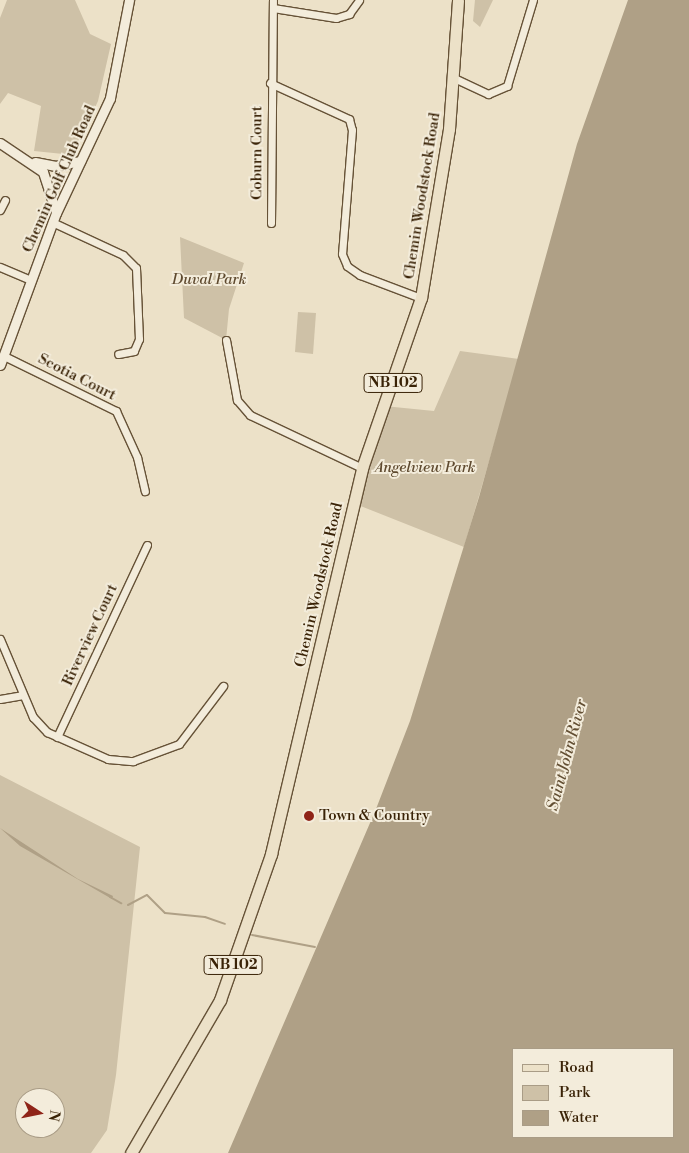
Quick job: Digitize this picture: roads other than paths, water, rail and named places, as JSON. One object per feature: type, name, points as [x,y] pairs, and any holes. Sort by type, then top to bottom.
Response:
[{"type":"main road","name":"Chemin Woodstock Road","points":[[131,1153],[202,1038],[256,902],[289,784],[362,468],[421,298],[454,78],[458,0]]},
{"type":"street","name":"Chemin Golf Club Road","points":[[0,364],[52,222],[115,85],[129,0]]},
{"type":"street","points":[[273,4],[336,18],[350,14],[359,0]]},
{"type":"street","points":[[454,78],[488,94],[507,86],[533,0]]},
{"type":"street","name":"Coburn Court","points":[[272,223],[270,83],[273,4]]},
{"type":"street","points":[[270,83],[349,119],[352,130],[342,254],[347,266],[360,275],[421,298]]},
{"type":"street","points":[[0,143],[34,162],[56,166],[80,161]]},
{"type":"street","points":[[34,162],[48,180],[56,213]]},
{"type":"street","points":[[0,210],[5,200]]},
{"type":"street","points":[[52,222],[123,255],[136,268],[139,339],[134,351],[118,354]]},
{"type":"street","points":[[0,267],[31,280]]},
{"type":"street","points":[[226,340],[233,388],[250,415],[362,468]]},
{"type":"street","name":"Scotia Court","points":[[4,356],[116,411],[137,457],[145,491]]},
{"type":"street","name":"Riverview Court","points":[[57,737],[147,545]]},
{"type":"street","points":[[0,639],[22,695],[33,717],[57,737],[108,759],[133,761],[159,754],[179,744],[196,726],[223,686]]},
{"type":"street","points":[[0,699],[22,695]]},
{"type":"water","name":"Saint John River","points":[[628,0],[689,0],[689,1153],[228,1153],[376,809],[410,721],[479,497],[577,144]]},
{"type":"water","points":[[0,828],[78,879],[113,896],[112,899],[20,846]]},
{"type":"waterway","points":[[128,905],[147,895],[165,913],[205,917],[225,924]]},
{"type":"waterway","points":[[110,897],[121,903]]},
{"type":"waterway","points":[[252,935],[315,947]]},
{"type":"place","name":"Town & Country","points":[[309,816]]},
{"type":"park label","name":"Duval Park","points":[[209,280]]},
{"type":"park label","name":"Angelview Park","points":[[425,468]]}]
